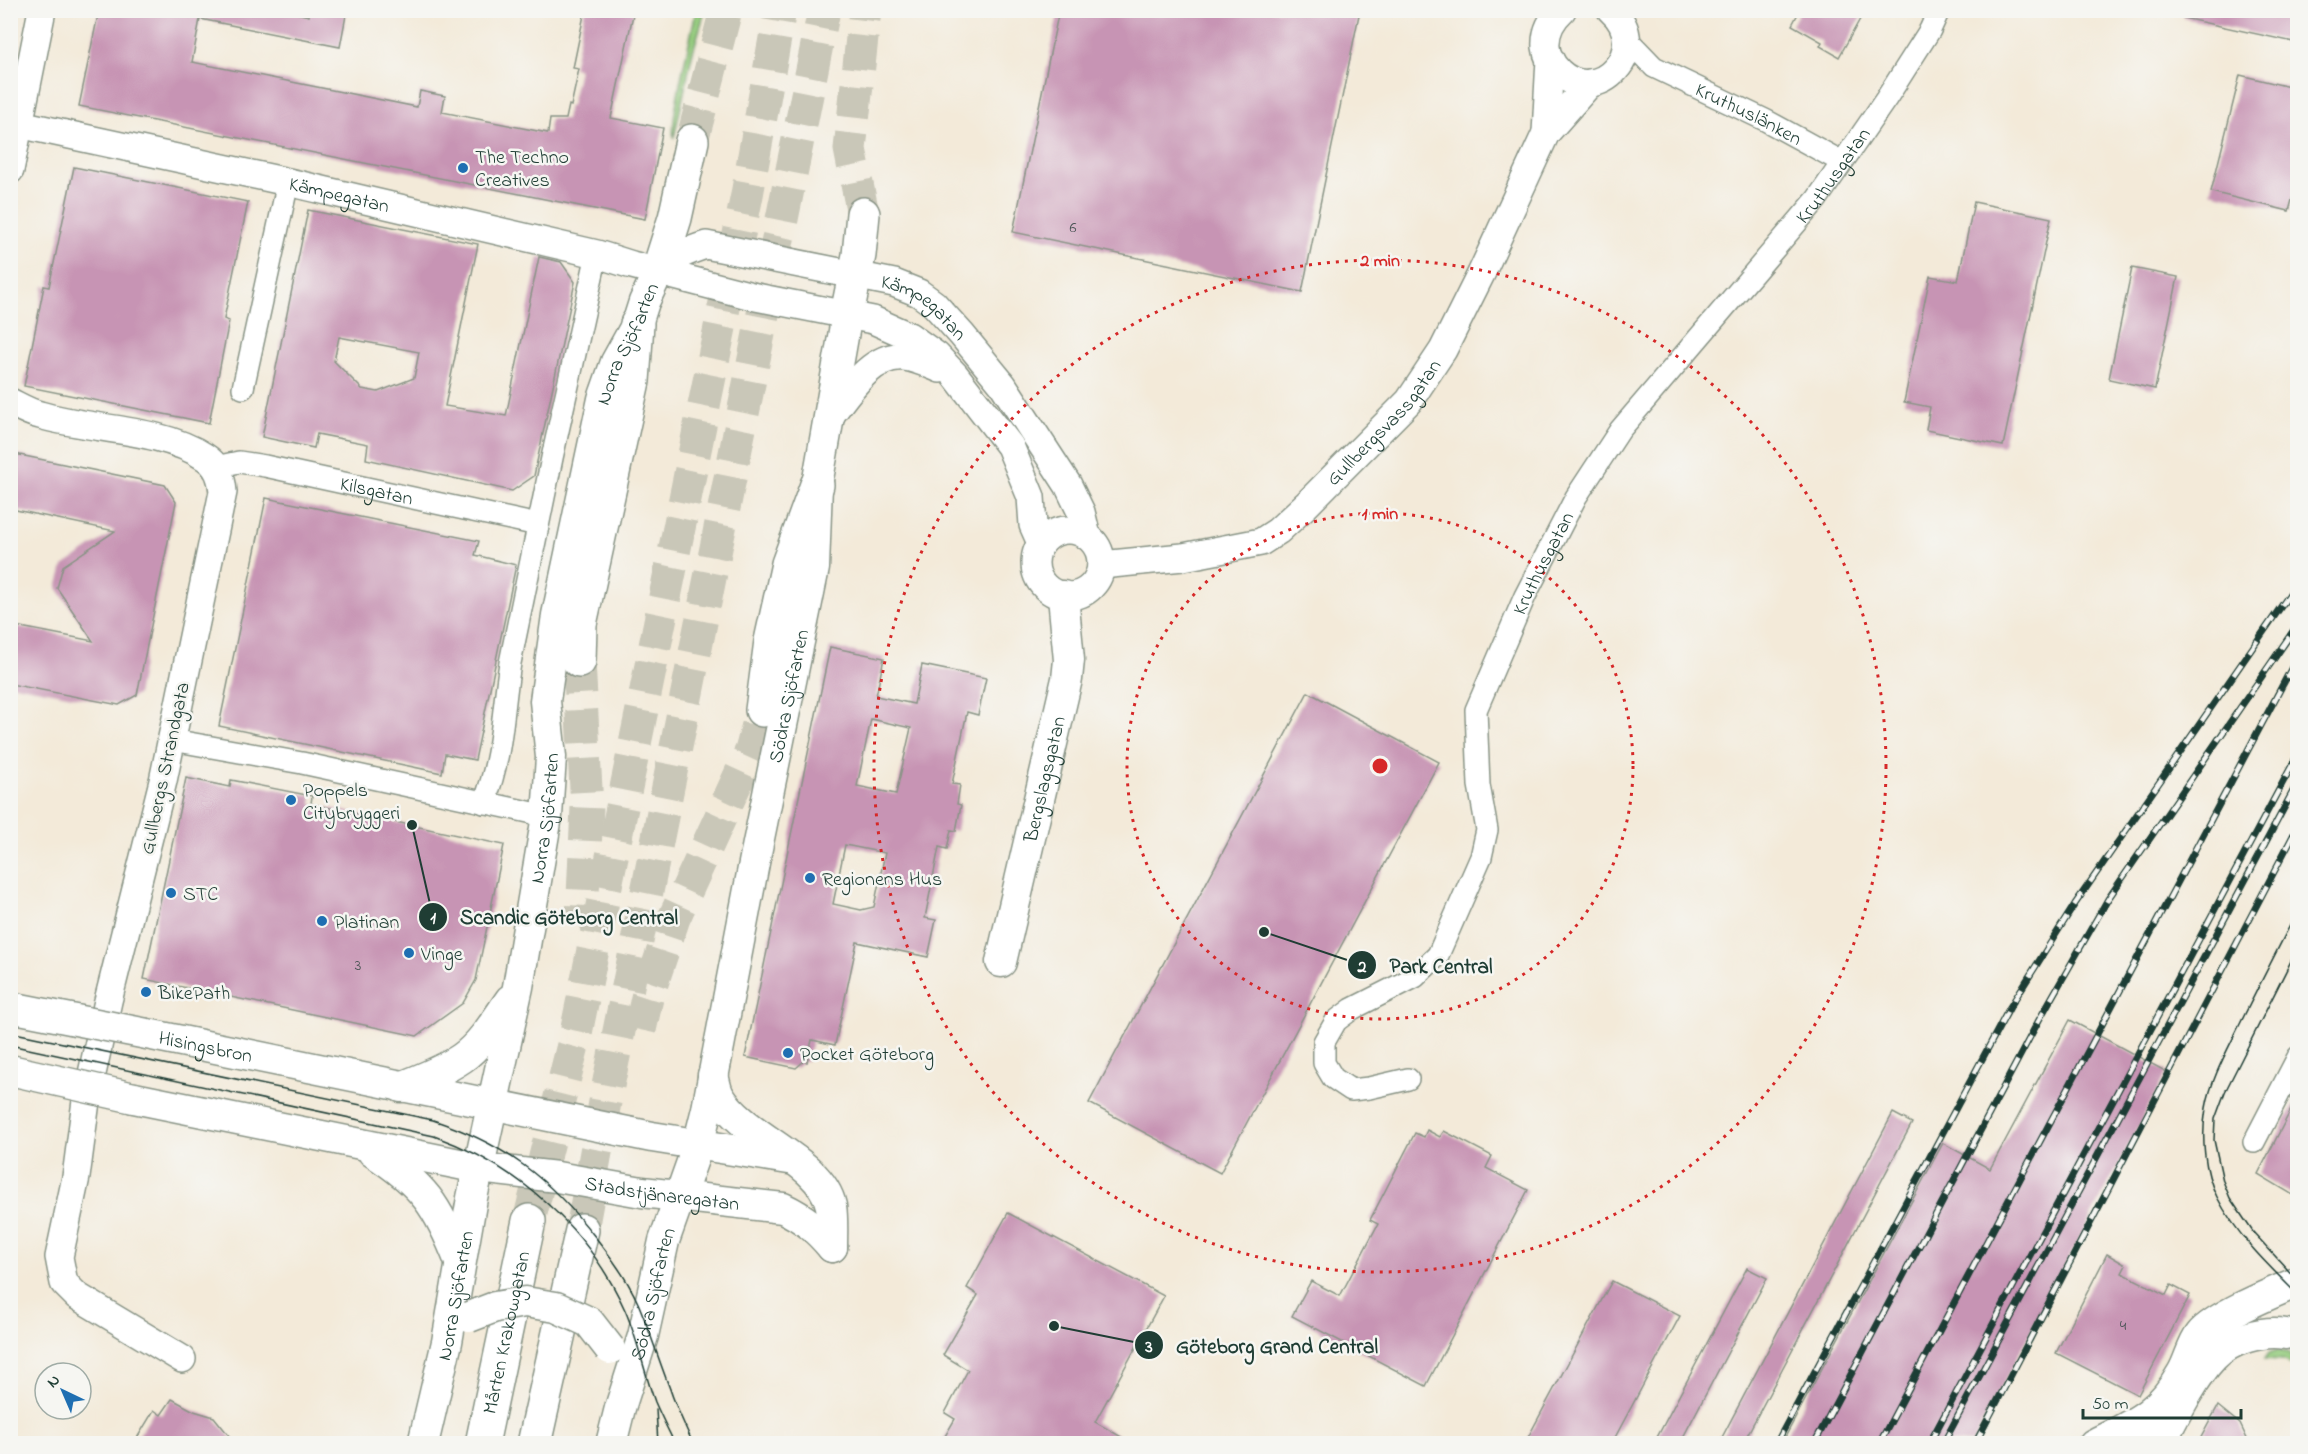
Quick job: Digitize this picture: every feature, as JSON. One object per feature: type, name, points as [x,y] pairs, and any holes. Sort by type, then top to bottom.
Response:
[{"type":"highway","points":[[658,272],[675,218],[692,141]]},
{"type":"highway","points":[[848,314],[863,214]]},
{"type":"highway","points":[[579,661],[580,624],[633,381],[637,324]]},
{"type":"highway","points":[[762,710],[771,641],[788,564],[817,485]]},
{"type":"highway","name":"Mårten Krakowgatan","points":[[482,1443],[529,1221]]},
{"type":"highway","points":[[534,1443],[582,1230]]},
{"type":"main road","name":"Norra Sjöfarten","points":[[423,1443],[447,1342],[460,1262],[518,987],[547,816],[551,757],[545,701],[557,615],[603,399],[616,362],[637,324],[658,272]]},
{"type":"main road","name":"Södra Sjöfarten","points":[[611,1443],[643,1336],[660,1257],[678,1197],[698,1145],[713,1075],[814,568],[817,485],[848,314]]},
{"type":"main road","name":"Bergslagsgatan","points":[[1001,962],[1067,678],[1069,660],[1063,596]]},
{"type":"main road","points":[[401,1087],[431,1075],[463,1057],[490,1030],[518,987]]},
{"type":"main road","name":"Hisingsbron","points":[[10,1007],[492,1105]]},
{"type":"main road","points":[[10,1070],[134,1098],[479,1168]]},
{"type":"main road","points":[[713,1075],[719,1095],[745,1124],[804,1167]]},
{"type":"main road","points":[[492,1105],[804,1167]]},
{"type":"main road","points":[[363,1145],[400,1170],[419,1187],[432,1203],[450,1236],[460,1262]]},
{"type":"main road","name":"Stadstjänaregatan","points":[[479,1168],[557,1177],[678,1197],[783,1208],[802,1217],[815,1227],[832,1247],[831,1205],[822,1188],[804,1167]]},
{"type":"main road","points":[[2292,1344],[2284,1317],[2285,1305],[2289,1294],[2298,1282]]},
{"type":"main road","points":[[2094,1443],[2139,1431],[2177,1383],[2200,1335],[2239,1308],[2298,1282]]},
{"type":"main road","name":"Södra Sjöfarten","points":[[447,1342],[454,1329],[469,1317],[495,1307],[525,1302],[556,1307],[589,1322],[610,1349],[616,1362],[620,1408]]},
{"type":"main road","points":[[2160,1443],[2201,1373],[2214,1356],[2241,1340],[2275,1332],[2292,1344]]},
{"type":"street","points":[[10,170],[42,10]]},
{"type":"street","name":"Gullbergsvassgatan","points":[[1546,133],[1550,59],[1546,45],[1548,30],[1553,19],[1562,10]]},
{"type":"street","points":[[1611,10],[1623,25],[1626,38]]},
{"type":"street","name":"Kruthusgatan","points":[[1408,1079],[1351,1090],[1333,1078],[1323,1063],[1324,1042],[1336,1021],[1352,1009],[1415,977],[1438,955],[1481,857],[1487,830],[1479,785],[1476,710],[1525,596],[1576,497],[1620,430],[1817,199],[1886,99],[1930,30],[1939,10]]},
{"type":"street","name":"Gullbergsvassgatan","points":[[1101,565],[1183,557],[1261,542],[1278,531],[1306,505],[1409,401],[1443,350],[1546,133],[1624,57],[1626,38]]},
{"type":"street","name":"Kruthuslänken","points":[[1626,38],[1654,68],[1765,120],[1842,162]]},
{"type":"street","points":[[1550,59],[1555,68],[1577,82],[1654,68]]},
{"type":"street","name":"Kämpegatan","points":[[19,124],[288,182],[597,254],[756,297],[873,320],[909,336],[937,356],[955,375],[1010,446],[1031,497],[1032,525],[1041,543]]},
{"type":"street","points":[[243,388],[288,182]]},
{"type":"street","name":"Kämpegatan","points":[[658,272],[681,254],[706,244],[894,283],[919,293],[933,304],[962,335],[1003,385],[1068,485],[1081,512],[1087,536]]},
{"type":"street","points":[[484,803],[495,775],[504,726],[505,696],[510,663],[597,254]]},
{"type":"street","name":"Kämpegatan","points":[[830,416],[853,386],[884,359],[907,357],[955,375]]},
{"type":"street","points":[[10,402],[39,415],[171,442],[205,456],[215,467]]},
{"type":"street","name":"Kilsgatan","points":[[215,467],[239,462],[266,466],[538,525]]},
{"type":"street","name":"Gullbergs Strandgata","points":[[182,1359],[89,1305],[64,1283],[59,1257],[76,1177],[86,1101],[172,740],[222,492],[222,480],[215,467]]},
{"type":"street","points":[[1060,531],[1075,531],[1087,536],[1099,552],[1101,565],[1098,578],[1089,589],[1077,595],[1063,596],[1043,586],[1036,573],[1035,557],[1041,543],[1060,531]]},
{"type":"street","points":[[172,740],[302,763],[547,816]]},
{"type":"street","points":[[2254,1142],[2298,1058]]},
{"type":"green space","points":[[696,11],[705,11],[692,55],[674,138],[673,129],[678,96]]},
{"type":"green space","points":[[2277,1350],[2289,1353],[2293,1367],[2283,1360],[2265,1359],[2269,1353]]},
{"type":"building","points":[[99,10],[283,10],[309,16],[310,10],[347,10],[340,47],[200,19],[192,62],[417,107],[420,91],[445,96],[442,112],[548,133],[550,119],[566,119],[569,105],[571,106],[579,69],[573,68],[585,10],[634,10],[611,118],[663,128],[645,219],[79,106]]},
{"type":"building","points":[[1059,10],[1360,10],[1302,292],[1013,232]]},
{"type":"building","points":[[1800,10],[1865,10],[1839,57],[1820,46],[1822,42],[1792,25]]},
{"type":"building","points":[[2184,10],[2298,10],[2298,43],[2183,18]]},
{"type":"building","points":[[2240,75],[2298,89],[2298,189],[2295,189],[2289,211],[2211,192]]},
{"type":"building","points":[[74,167],[248,202],[224,319],[229,321],[209,423],[24,386],[44,286],[49,287]]},
{"type":"building","points":[[1974,202],[2051,218],[2003,446],[1926,430],[1930,407],[1904,402],[1930,276],[1958,281]]},
{"type":"building","points":[[308,210],[478,244],[445,406],[506,416],[539,257],[561,262],[575,282],[534,476],[512,491],[366,459],[368,444],[317,434],[314,448],[262,437]],"holes":[[[339,337],[419,352],[414,378],[378,392],[362,389],[334,361]]]},
{"type":"building","points":[[2132,268],[2178,277],[2155,389],[2109,379]]},
{"type":"building","points":[[10,453],[165,485],[176,502],[137,695],[119,705],[10,684],[10,625],[93,641],[57,588],[63,566],[115,531],[16,510],[10,501]]},
{"type":"building","points":[[266,498],[479,541],[475,555],[516,565],[475,760],[445,754],[442,773],[219,726]]},
{"type":"building","name":"Regionens Hus","points":[[830,647],[884,658],[876,696],[914,704],[922,665],[986,678],[978,715],[967,712],[952,784],[960,785],[957,804],[961,805],[956,831],[951,830],[947,849],[939,847],[925,918],[936,920],[928,957],[857,942],[835,1045],[812,1040],[807,1062],[804,1061],[796,1068],[745,1057]],"holes":[[[871,719],[911,728],[896,794],[857,786]],[[845,845],[885,853],[874,907],[861,910],[833,904]]]},
{"type":"building","points":[[1308,692],[1439,762],[1220,1173],[1089,1103]]},
{"type":"building","name":"Platinan","points":[[186,778],[230,787],[231,780],[312,796],[311,804],[504,845],[476,980],[463,1003],[417,1036],[144,979]]},
{"type":"building","points":[[2070,1020],[2167,1072],[1972,1443],[1782,1443],[1943,1143],[1990,1169]]},
{"type":"building","points":[[2298,1096],[2298,1198],[2258,1174]]},
{"type":"building","points":[[1893,1113],[1912,1123],[1743,1443],[1719,1443]]},
{"type":"building","points":[[1427,1130],[1440,1137],[1444,1131],[1492,1156],[1486,1168],[1528,1190],[1426,1386],[1292,1316],[1311,1281],[1340,1296],[1378,1224],[1370,1220],[1415,1133],[1424,1137]]},
{"type":"building","points":[[1008,1213],[1164,1296],[1095,1422],[1132,1443],[941,1443],[955,1419],[945,1413],[968,1370],[943,1355],[978,1295],[967,1288]]},
{"type":"building","points":[[2107,1254],[2126,1265],[2122,1273],[2166,1295],[2171,1285],[2190,1295],[2138,1395],[2056,1353]]},
{"type":"building","points":[[1747,1268],[1767,1278],[1680,1443],[1654,1443]]},
{"type":"building","points":[[1612,1281],[1680,1316],[1612,1443],[1525,1443]]},
{"type":"building","points":[[172,1399],[194,1411],[214,1417],[235,1443],[134,1443],[154,1410],[161,1415]]},
{"type":"building","points":[[2218,1406],[2240,1424],[2249,1443],[2198,1443]]},
{"type":"tunnel","points":[[692,141],[726,10]]},
{"type":"tunnel","points":[[529,1221],[576,1033],[747,195],[780,10]]},
{"type":"tunnel","points":[[582,1230],[607,1091],[824,10]]},
{"type":"tunnel","points":[[863,214],[850,149],[865,10]]},
{"type":"tunnel","points":[[579,661],[587,807],[582,918]]},
{"type":"tunnel","points":[[640,1030],[647,998],[674,918],[751,751],[762,710]]},
{"type":"tram line","points":[[2298,910],[2220,1065],[2208,1097],[2204,1130],[2206,1165],[2217,1197],[2234,1225],[2298,1295]]},
{"type":"tram line","points":[[2298,947],[2225,1092],[2215,1119],[2214,1140],[2223,1181],[2230,1198],[2253,1232],[2298,1281]]},
{"type":"tram line","points":[[10,1032],[433,1120],[459,1129],[504,1152],[524,1165],[561,1198],[619,1269],[647,1324],[675,1403],[693,1444]]},
{"type":"tram line","points":[[10,1045],[434,1136],[494,1164],[547,1204],[591,1252],[610,1280],[630,1321],[655,1402],[675,1444]]},
{"type":"tram line","points":[[656,1409],[658,1444]]},
{"type":"railway","points":[[1776,1444],[2010,1007],[2075,904],[2298,582]]},
{"type":"railway","points":[[1814,1444],[2039,1020],[2108,899],[2298,624]]},
{"type":"railway","points":[[1879,1444],[2298,656]]},
{"type":"railway","points":[[1929,1444],[2298,754]]},
{"type":"railway","points":[[1943,1444],[2298,782]]},
{"type":"railway","points":[[1975,1444],[2298,826]]},
{"type":"place","name":"The Techno Creatives","points":[[463,168]]},
{"type":"place","name":"Poppels Citybryggeri","points":[[291,800]]},
{"type":"place","name":"Scandic Göteborg Central","points":[[412,825]]},
{"type":"place","name":"Regionens Hus","points":[[810,878]]},
{"type":"place","name":"STC","points":[[171,893]]},
{"type":"place","name":"Platinan","points":[[322,921]]},
{"type":"place","name":"Park Central","points":[[1264,932]]},
{"type":"place","name":"Vinge","points":[[409,953]]},
{"type":"place","name":"BikePath","points":[[146,992]]},
{"type":"place","name":"Pocket Göteborg","points":[[788,1053]]},
{"type":"place","name":"Göteborg Grand Central","points":[[1054,1326]]}]
